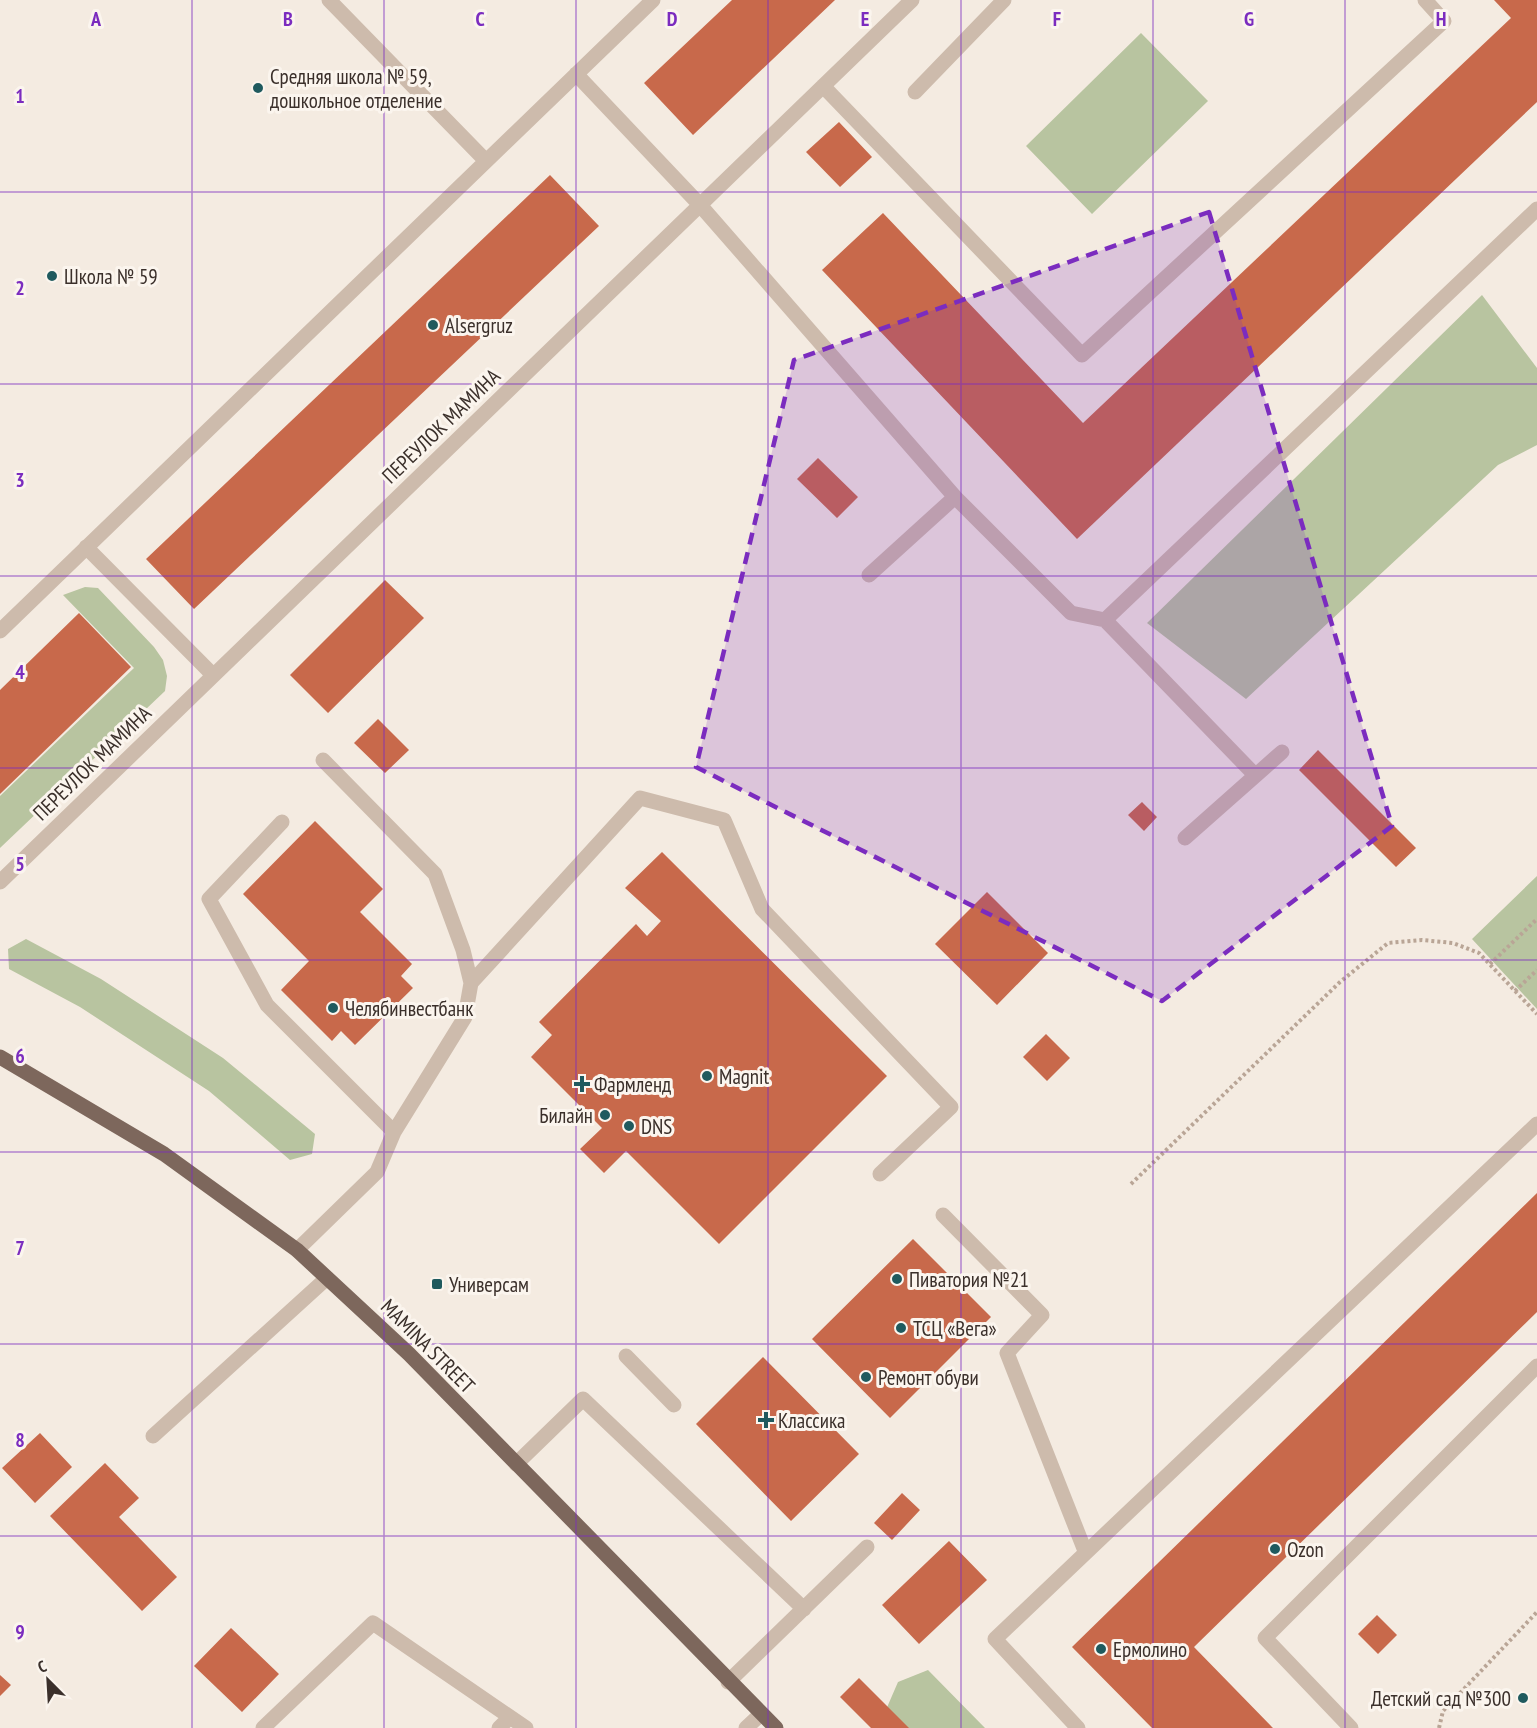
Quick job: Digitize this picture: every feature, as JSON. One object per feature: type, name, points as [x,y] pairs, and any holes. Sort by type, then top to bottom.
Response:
[{"type":"main road","name":"MAMINA STREET","points":[[0,1057],[164,1154],[297,1250],[409,1354],[728,1682],[776,1728]]},
{"type":"street","points":[[329,0],[486,161]]},
{"type":"street","points":[[0,631],[652,0]]},
{"type":"street","name":"ПЕРЕУЛОК МАМИНА","points":[[0,882],[912,0]]},
{"type":"street","points":[[915,92],[1004,0]]},
{"type":"street","points":[[823,87],[1082,356],[1444,21],[1425,0]]},
{"type":"street","points":[[576,74],[700,205],[955,497],[1071,613],[1105,620],[1254,774]]},
{"type":"street","points":[[1105,620],[1537,208]]},
{"type":"street","points":[[869,575],[955,497]]},
{"type":"street","points":[[87,547],[213,675]]},
{"type":"street","points":[[1185,838],[1254,774],[1282,752]]},
{"type":"street","points":[[297,1250],[377,1172],[394,1132],[465,1017],[471,983],[463,950],[435,874],[323,760]]},
{"type":"street","points":[[471,983],[640,798],[724,820],[762,909],[951,1107],[880,1174]]},
{"type":"street","points":[[282,822],[208,899],[267,1005],[394,1132]]},
{"type":"street","points":[[1078,1728],[995,1639],[1085,1551],[1537,1124]]},
{"type":"street","points":[[943,1215],[1042,1315],[1007,1353],[1085,1551]]},
{"type":"street","points":[[153,1436],[327,1278]]},
{"type":"street","points":[[626,1356],[674,1405]]},
{"type":"street","points":[[1351,1728],[1265,1638],[1537,1366]]},
{"type":"street","points":[[516,1464],[582,1399],[804,1609]]},
{"type":"street","points":[[728,1682],[867,1547]]},
{"type":"street","points":[[263,1728],[373,1623],[504,1723],[526,1728]]},
{"type":"street","points":[[746,1728],[761,1714]]},
{"type":"path","points":[[1490,964],[1537,919]]},
{"type":"path","points":[[1131,1184],[1340,982],[1388,943],[1422,940],[1453,943],[1479,953],[1537,1014]]},
{"type":"path","points":[[1515,991],[1537,970]]},
{"type":"path","points":[[1439,1728],[1443,1711],[1537,1612]]},
{"type":"highlighted area","points":[[1209,212],[1392,826],[1162,1001],[696,767],[794,360]]},
{"type":"green space","points":[[1141,33],[1208,101],[1092,214],[1026,146]]},
{"type":"green space","points":[[1482,295],[1537,368],[1537,445],[1498,465],[1246,699],[1147,623]]},
{"type":"green space","points":[[85,587],[98,588],[154,647],[163,660],[167,676],[165,691],[0,848],[0,796],[134,668],[63,595]]},
{"type":"green space","points":[[1537,876],[1537,1009],[1472,939]]},
{"type":"green space","points":[[26,939],[101,979],[223,1058],[315,1134],[312,1154],[290,1160],[209,1091],[80,1007],[9,969],[8,949]]},
{"type":"green space","points":[[928,1670],[985,1728],[901,1728],[885,1712],[898,1682]]},
{"type":"building","points":[[732,0],[835,0],[693,135],[644,83]]},
{"type":"building","points":[[1494,0],[1537,0],[1537,102],[1077,539],[822,270],[883,213],[1083,423],[1511,18]]},
{"type":"building","points":[[839,122],[872,157],[840,187],[806,152]]},
{"type":"building","points":[[550,175],[599,226],[194,609],[146,559]]},
{"type":"building","points":[[818,458],[858,497],[837,518],[797,479]]},
{"type":"building","points":[[385,580],[424,618],[328,713],[290,675]]},
{"type":"building","points":[[79,613],[131,667],[0,794],[0,690]]},
{"type":"building","points":[[378,719],[409,750],[385,773],[354,743]]},
{"type":"building","points":[[1318,750],[1416,848],[1396,867],[1299,770]]},
{"type":"building","points":[[1142,802],[1157,817],[1144,831],[1128,815]]},
{"type":"building","points":[[315,821],[383,889],[360,912],[412,964],[401,976],[413,988],[355,1045],[341,1031],[332,1041],[281,990],[309,961],[243,894]]},
{"type":"building","points":[[662,852],[887,1076],[719,1244],[626,1151],[604,1173],[580,1149],[602,1128],[531,1057],[552,1035],[539,1022],[636,924],[647,936],[661,921],[625,888]]},
{"type":"building","points":[[987,892],[1048,953],[997,1005],[935,944]]},
{"type":"building","points":[[1046,1034],[1070,1058],[1047,1081],[1023,1057]]},
{"type":"building","points":[[1537,1193],[1537,1312],[1194,1647],[1273,1728],[1152,1728],[1072,1647]]},
{"type":"building","name":"ТСЦ «Вега»","points":[[913,1239],[991,1317],[890,1418],[812,1339]]},
{"type":"building","points":[[763,1357],[859,1454],[791,1521],[696,1424]]},
{"type":"building","points":[[40,1433],[72,1467],[35,1503],[2,1468]]},
{"type":"building","points":[[105,1463],[139,1498],[119,1517],[177,1577],[142,1611],[50,1516]]},
{"type":"building","points":[[902,1493],[920,1510],[892,1540],[874,1523]]},
{"type":"building","points":[[949,1541],[987,1580],[919,1644],[882,1605]]},
{"type":"building","points":[[1377,1615],[1397,1635],[1378,1654],[1358,1634]]},
{"type":"building","points":[[231,1628],[279,1674],[242,1712],[194,1666]]},
{"type":"building","points":[[0,1675],[11,1685],[0,1696]]},
{"type":"building","points":[[859,1678],[909,1728],[871,1728],[840,1697]]},
{"type":"place","name":"Средняя школа № 59, дошкольное отделение","points":[[258,88]]},
{"type":"place","name":"Школа № 59","points":[[52,276]]},
{"type":"place","name":"Alsergruz","points":[[433,325]]},
{"type":"place","name":"Челябинвестбанк","points":[[333,1008]]},
{"type":"place","name":"Magnit","points":[[707,1076]]},
{"type":"place","name":"Фармленд","points":[[582,1084]]},
{"type":"place","name":"Билайн","points":[[605,1115]]},
{"type":"place","name":"DNS","points":[[629,1126]]},
{"type":"place","name":"Пиватория №21","points":[[897,1279]]},
{"type":"place","name":"Универсам","points":[[437,1284]]},
{"type":"place","name":"ТСЦ «Вега»","points":[[901,1328]]},
{"type":"place","name":"Ремонт обуви","points":[[866,1377]]},
{"type":"place","name":"Классика","points":[[766,1420]]},
{"type":"place","name":"Ozon","points":[[1275,1549]]},
{"type":"place","name":"Ермолино","points":[[1101,1649]]},
{"type":"place","name":"Детский сад №300","points":[[1523,1698]]}]
